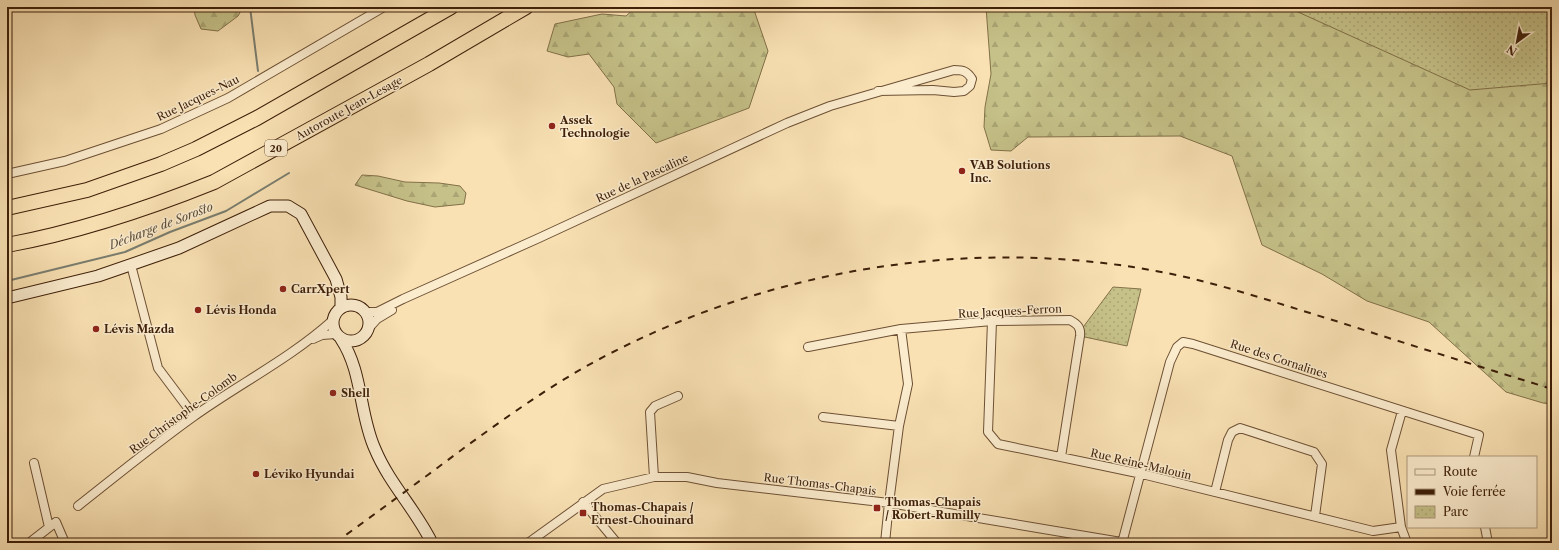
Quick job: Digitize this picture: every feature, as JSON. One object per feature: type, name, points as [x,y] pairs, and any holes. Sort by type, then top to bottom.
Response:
[{"type":"highway","points":[[7,208],[87,190],[161,164],[196,149],[257,118],[451,7]]},
{"type":"highway","name":"Autoroute Jean-Lesage","points":[[7,245],[90,226],[184,194],[214,182],[429,64],[526,7]]},
{"type":"highway","points":[[7,249],[42,238]]},
{"type":"street","name":"Rue Jacques-Nau","points":[[7,174],[65,161],[127,142],[168,126],[228,98],[384,7]]},
{"type":"street","name":"Rue de la Pascaline","points":[[362,310],[377,312],[787,123],[830,106],[878,91],[954,70],[967,72],[972,79],[970,86],[964,91],[878,91]]},
{"type":"street","points":[[7,298],[98,276],[179,248],[270,206],[288,206],[301,214],[336,279],[341,297],[341,308]]},
{"type":"street","points":[[131,265],[158,368],[194,416]]},
{"type":"street","points":[[336,279],[368,318],[369,328],[358,347],[360,373],[359,382]]},
{"type":"street","name":"Rue de la Pascaline","points":[[369,328],[377,319],[418,293]]},
{"type":"street","points":[[362,310],[350,305],[341,308],[336,312],[333,320],[333,328],[350,355],[359,382],[369,435],[375,450],[383,466],[426,530],[432,543]]},
{"type":"street","name":"Rue Christophe-Colomb","points":[[78,506],[145,452],[194,416],[305,343],[333,320]]},
{"type":"street","name":"Rue Jacques-Ferron","points":[[808,347],[901,329],[992,321],[1070,320],[1077,324],[1081,330],[1060,457]]},
{"type":"street","name":"Rue Reine-Malouin","points":[[992,321],[988,432],[998,444],[1142,474],[1373,531],[1401,527]]},
{"type":"street","points":[[885,543],[899,426],[908,384],[901,329]]},
{"type":"street","name":"Rue Christophe-Colomb","points":[[305,343],[322,335],[339,337]]},
{"type":"street","points":[[339,337],[352,342],[362,338]]},
{"type":"street","name":"Rue des Cornalines","points":[[1142,474],[1170,362],[1177,347],[1183,342],[1479,435],[1474,456]]},
{"type":"street","points":[[654,477],[650,412],[655,406],[678,396]]},
{"type":"street","points":[[1402,410],[1391,450],[1401,527],[1407,543]]},
{"type":"street","points":[[823,417],[899,426]]},
{"type":"street","points":[[1215,492],[1228,440],[1232,432],[1240,428],[1314,452],[1322,464],[1315,516]]},
{"type":"street","points":[[34,463],[49,527]]},
{"type":"street","points":[[1124,543],[1142,474]]},
{"type":"street","name":"Rue Thomas-Chapais","points":[[529,543],[583,502],[603,489],[654,477],[687,478],[717,483],[889,503],[1124,543]]},
{"type":"street","points":[[583,502],[617,543]]},
{"type":"street","points":[[29,543],[56,522],[64,543]]},
{"type":"street","points":[[1485,528],[1488,543]]},
{"type":"green space","points":[[194,7],[243,7],[238,16],[218,31],[201,29],[195,15]]},
{"type":"green space","points":[[636,7],[753,7],[768,51],[749,108],[656,143],[617,104],[614,87],[589,54],[568,57],[547,51],[555,24],[602,14],[626,16]]},
{"type":"green space","points":[[986,7],[1552,7],[1552,404],[1543,403],[1506,392],[1429,322],[1367,301],[1322,274],[1262,245],[1232,156],[1180,136],[1028,137],[1011,151],[991,150],[984,127],[985,107],[991,74]]},
{"type":"green space","points":[[1287,7],[1552,7],[1552,83],[1470,90]]},
{"type":"green space","points":[[362,175],[378,176],[405,182],[439,183],[460,186],[466,193],[464,204],[435,207],[407,201],[355,185]]},
{"type":"green space","points":[[1113,287],[1141,289],[1127,346],[1080,336],[1081,330]]},
{"type":"waterway","name":"Décharge de Sorosto","points":[[250,7],[258,71]]},
{"type":"waterway","name":"Décharge de Sorosto","points":[[7,281],[125,252],[170,232],[226,211],[289,173]]},
{"type":"railway","points":[[335,543],[514,412],[545,391],[594,362],[662,329],[733,302],[806,281],[880,267],[955,259],[1031,258],[1106,263],[1181,276],[1221,286],[1552,389]]},
{"type":"place","name":"Assek Technologie","points":[[552,126]]},
{"type":"place","name":"VAB Solutions Inc.","points":[[962,171]]},
{"type":"place","name":"CarrXpert","points":[[283,289]]},
{"type":"place","name":"Lévis Honda","points":[[198,310]]},
{"type":"place","name":"Lévis Mazda","points":[[96,329]]},
{"type":"place","name":"Shell","points":[[333,393]]},
{"type":"place","name":"Léviko Hyundai","points":[[256,474]]},
{"type":"place","name":"Thomas-Chapais / Robert-Rumilly","points":[[877,508]]},
{"type":"place","name":"Thomas-Chapais / Ernest-Chouinard","points":[[583,513]]}]
